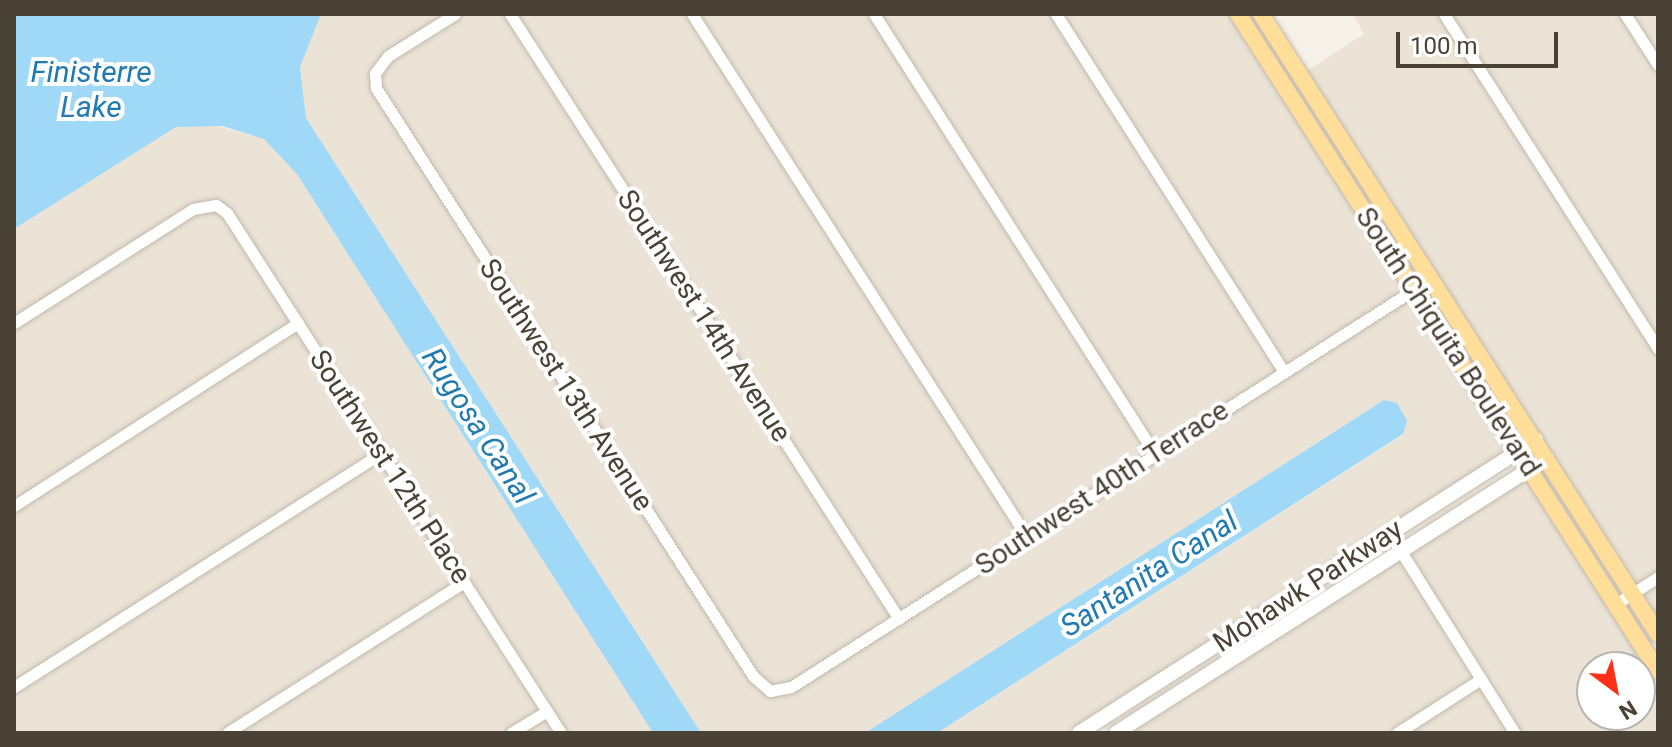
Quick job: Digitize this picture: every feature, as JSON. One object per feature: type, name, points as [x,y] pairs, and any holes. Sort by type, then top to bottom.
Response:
[{"type":"main road","name":"South Chiquita Boulevard","points":[[1238,14],[1658,671]]},
{"type":"main road","name":"South Chiquita Boulevard","points":[[1261,14],[1658,634]]},
{"type":"street","name":"Southwest 13th Avenue","points":[[455,14],[388,56],[375,73],[381,95],[753,676],[770,691]]},
{"type":"street","name":"Southwest 14th Avenue","points":[[510,14],[899,619]]},
{"type":"street","points":[[692,14],[1027,537]]},
{"type":"street","points":[[874,14],[1155,454]]},
{"type":"street","points":[[1056,14],[1284,372]]},
{"type":"street","points":[[1444,14],[1658,349]]},
{"type":"street","points":[[1625,14],[1658,65]]},
{"type":"street","name":"Southwest 12th Place","points":[[14,323],[183,215],[216,205],[227,213],[561,733]]},
{"type":"street","name":"Southwest 40th Terrace","points":[[770,691],[791,687],[1432,278]]},
{"type":"street","points":[[14,506],[298,323]]},
{"type":"street","name":"Mohawk Parkway","points":[[1079,733],[1536,440]]},
{"type":"street","points":[[14,687],[381,453]]},
{"type":"street","name":"Mohawk Parkway","points":[[1116,733],[1547,458]]},
{"type":"street","points":[[1390,534],[1515,733]]},
{"type":"street","points":[[1616,604],[1658,577]]},
{"type":"street","points":[[227,733],[464,582]]},
{"type":"street","points":[[1397,733],[1481,679]]},
{"type":"street","points":[[511,733],[547,711]]},
{"type":"shaded area","points":[[321,14],[1231,14],[1509,449],[1065,733],[937,733],[1403,435],[1397,403],[1384,400],[865,733],[701,733],[306,118],[300,67]]},
{"type":"shaded area","points":[[1353,14],[1658,14],[1658,624],[1305,72],[1364,34]]},
{"type":"shaded area","points":[[209,124],[264,139],[297,173],[653,733],[14,733],[14,229],[176,127]]},
{"type":"shaded area","points":[[1526,476],[1638,651],[1576,651],[1576,731],[1656,731],[1656,680],[1658,733],[1125,733]]},
{"type":"water","points":[[14,14],[321,14],[300,67],[306,118],[701,733],[653,733],[297,174],[264,139],[222,126],[176,127],[14,229]]},
{"type":"water","name":"Santanita Canal","points":[[1384,400],[1397,403],[1407,421],[1403,434],[937,733],[865,733]]},
{"type":"water label","name":"Finisterre Lake","points":[[91,89]]},
{"type":"water label","name":"Rugosa Canal","points":[[478,426]]}]
